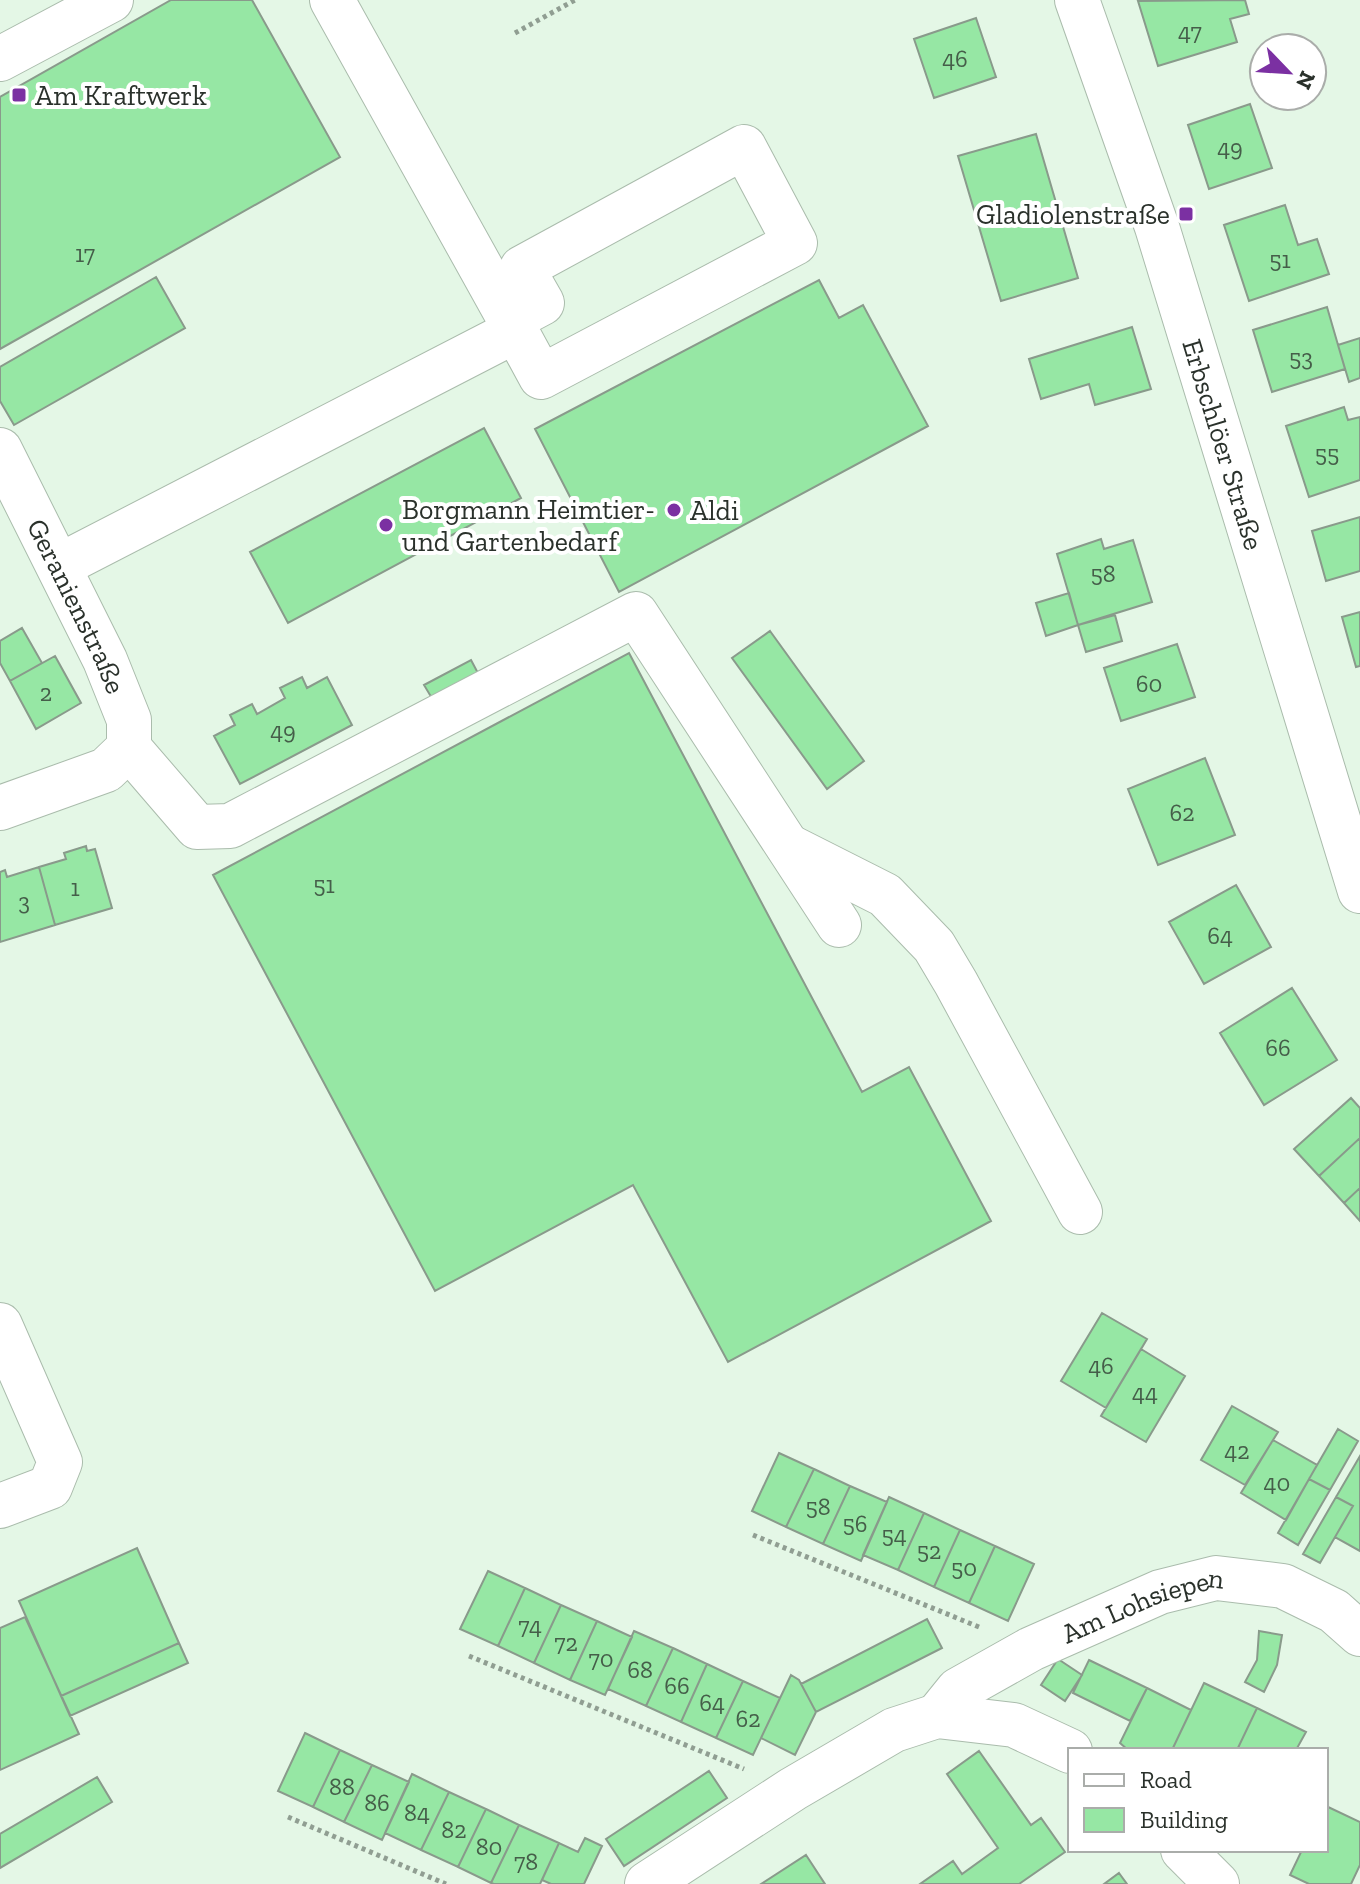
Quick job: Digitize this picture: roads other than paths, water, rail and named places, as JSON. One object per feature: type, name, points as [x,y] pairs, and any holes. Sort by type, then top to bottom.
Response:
[{"type":"street","points":[[0,59],[111,0]]},
{"type":"street","points":[[59,566],[514,325],[542,303],[522,268],[744,147],[795,243],[541,377],[514,325],[332,0]]},
{"type":"street","name":"Erbschlöer Straße","points":[[1077,0],[1157,227],[1360,891]]},
{"type":"street","name":"Geranienstraße","points":[[0,450],[105,660],[129,734],[197,827],[230,826],[636,614],[786,844]]},
{"type":"street","points":[[0,808],[106,770],[129,734]]},
{"type":"street","points":[[786,844],[839,925]]},
{"type":"street","points":[[786,844],[885,895],[934,946],[1080,1212]]},
{"type":"street","points":[[0,1325],[60,1462],[50,1487],[0,1506]]},
{"type":"street","name":"Am Lohsiepen","points":[[937,1716],[958,1690],[1031,1649],[1160,1592],[1216,1578],[1283,1586],[1334,1611],[1360,1634]]},
{"type":"street","name":"Am Lohsiepen","points":[[647,1884],[793,1789],[894,1730],[937,1716],[1014,1725],[1068,1750]]},
{"type":"street","points":[[1185,1852],[1217,1884]]},
{"type":"place","name":"Am Kraftwerk","points":[[19,95]]},
{"type":"place","name":"Gladiolenstraße","points":[[1186,214]]},
{"type":"place","name":"Aldi","points":[[674,510]]},
{"type":"place","name":"Borgmann Heimtier- und Gartenbedarf","points":[[386,525]]}]
